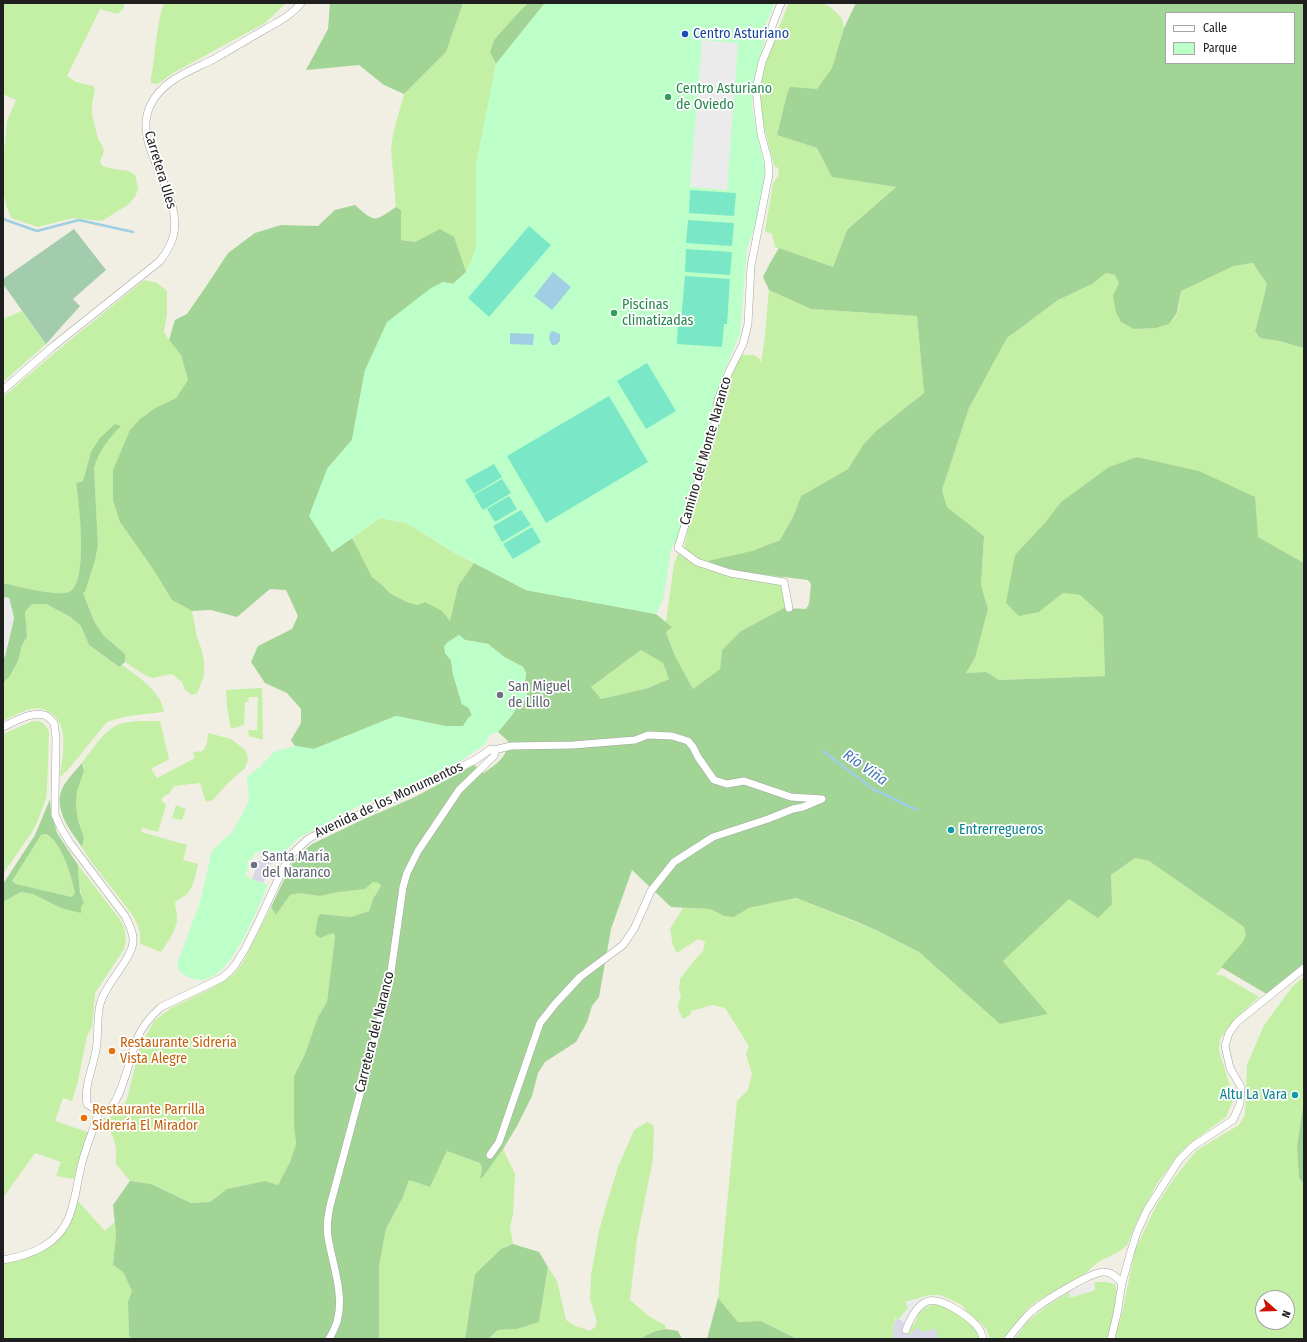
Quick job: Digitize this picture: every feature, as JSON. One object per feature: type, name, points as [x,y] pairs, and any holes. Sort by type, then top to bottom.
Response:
[{"type":"street","name":"Carretera Ules","points":[[3,390],[51,348],[160,261],[171,243],[175,223],[171,201],[149,144],[146,123],[149,107],[158,93],[176,77],[214,59],[281,20],[301,3]]},
{"type":"street","name":"Camino del Monte Naranco","points":[[781,3],[772,26],[772,38],[762,62],[756,89],[769,174],[751,266],[748,324],[743,344],[728,374],[718,400],[714,429],[678,548],[696,562],[730,573],[784,582],[789,608]]},
{"type":"street","points":[[3,727],[29,715],[37,714],[44,715],[54,723],[56,738],[54,798],[55,814],[70,843],[125,916],[129,924],[133,942],[129,954],[110,983],[100,1005],[96,1050],[86,1096],[87,1104],[99,1111],[82,1163],[69,1217],[64,1228],[56,1239],[45,1246],[21,1256],[3,1260]]},
{"type":"street","name":"Avenida de los Monumentos","points":[[99,1111],[105,1110],[114,1104],[137,1038],[145,1023],[154,1013],[161,1007],[222,978],[235,964],[258,923],[286,862],[301,844],[321,832],[442,777],[478,758],[489,750],[511,746],[573,745],[635,740],[648,735],[672,736],[688,741],[694,747],[698,757],[714,780],[727,784],[744,781],[791,797],[822,799],[803,807],[793,809],[713,837],[674,862],[651,891],[634,929],[623,945],[580,978],[555,1004],[540,1023],[499,1142],[490,1155]]},
{"type":"street","name":"Carretera del Naranco","points":[[329,1339],[337,1323],[339,1309],[338,1290],[328,1236],[327,1220],[389,986],[403,887],[407,873],[418,851],[459,790],[494,756],[494,750]]},
{"type":"street","points":[[1111,1339],[1122,1283],[1137,1232],[1150,1205],[1179,1160],[1193,1146],[1233,1120],[1240,1104],[1241,1087],[1230,1068],[1226,1046],[1229,1033],[1238,1022],[1304,968]]},
{"type":"street","points":[[1008,1339],[1032,1311],[1072,1285],[1098,1273],[1105,1272],[1112,1274],[1122,1283]]},
{"type":"street","points":[[906,1330],[911,1319],[919,1308],[928,1301],[936,1300],[966,1316],[978,1327],[983,1339]]},
{"type":"green space","points":[[3,3],[125,3],[123,9],[118,14],[100,9],[67,76],[76,82],[93,86],[95,90],[92,104],[92,114],[98,139],[104,151],[100,162],[103,166],[129,171],[135,175],[138,188],[136,195],[129,204],[102,221],[73,218],[38,227],[11,218],[4,195],[3,163],[7,121],[16,100],[3,94]]},
{"type":"green space","points":[[164,3],[286,3],[265,23],[173,73],[158,84],[151,83],[151,78],[158,26]]},
{"type":"green space","points":[[330,3],[463,3],[446,52],[404,94],[384,85],[359,65],[306,70],[328,29]]},
{"type":"green space","points":[[463,3],[528,3],[494,40],[490,52],[496,64],[476,165],[533,184],[327,469],[466,272],[459,254],[415,242],[401,240],[401,210],[396,207],[391,150],[393,134],[404,94],[446,52]]},
{"type":"green space","points":[[528,3],[545,3],[496,64],[490,52],[494,40]]},
{"type":"green space","name":"Centro Asturiano de Oviedo","points":[[545,3],[775,3],[764,31],[765,40],[754,80],[752,105],[765,167],[764,182],[755,226],[747,249],[740,333],[725,370],[712,411],[697,476],[679,539],[671,550],[663,600],[656,614],[526,590],[452,551],[407,523],[380,518],[332,552],[309,516],[327,469],[352,440],[365,370],[387,322],[431,288],[443,282],[453,284],[466,272],[476,248],[476,165],[496,64]]},
{"type":"green space","points":[[789,3],[820,3],[829,6],[842,19],[844,28],[832,68],[817,90],[787,94],[777,135],[817,148],[833,177],[896,187],[847,230],[833,267],[775,247],[772,234],[765,231],[773,183],[778,176],[779,169],[774,165],[761,115],[760,86],[767,57]]},
{"type":"green space","points":[[856,3],[1304,3],[1304,348],[1279,341],[1260,338],[1255,332],[1267,284],[1253,263],[1234,266],[1181,291],[1177,313],[1169,324],[1156,328],[1134,329],[1121,322],[1116,312],[1113,296],[1119,283],[1115,275],[1106,273],[1092,284],[1058,300],[1007,338],[969,408],[942,490],[947,507],[984,536],[981,585],[988,609],[975,658],[966,673],[986,672],[999,680],[1105,676],[1103,616],[1080,595],[1063,593],[1039,612],[1019,616],[1006,603],[1015,555],[1044,524],[1061,502],[1109,467],[1137,457],[1199,471],[1255,497],[1258,537],[1304,563],[1304,968],[1268,993],[1265,993],[1221,967],[1242,943],[1246,935],[1244,927],[1149,861],[1135,858],[1111,875],[1112,904],[1098,918],[1069,899],[1003,961],[1048,1014],[1000,1024],[919,952],[855,921],[796,898],[749,908],[734,917],[724,916],[710,909],[671,907],[632,870],[611,929],[599,997],[592,1006],[587,1022],[576,1042],[545,1062],[538,1073],[532,1096],[517,1126],[483,1177],[480,1178],[482,1168],[480,1163],[447,1151],[430,1187],[409,1180],[403,1197],[386,1229],[379,1266],[379,1339],[132,1339],[129,1336],[128,1302],[132,1291],[123,1272],[113,1265],[116,1234],[113,1205],[130,1181],[151,1184],[191,1203],[210,1202],[227,1189],[265,1181],[278,1185],[290,1162],[296,1144],[294,1126],[294,1076],[305,1054],[318,1017],[327,1002],[335,936],[333,933],[320,938],[315,934],[318,917],[321,914],[351,917],[369,911],[373,899],[381,886],[379,883],[373,882],[365,889],[320,896],[300,893],[290,895],[276,915],[271,907],[292,863],[312,844],[415,797],[474,765],[484,773],[504,756],[508,741],[498,732],[518,705],[525,700],[527,694],[525,681],[526,673],[523,667],[504,657],[488,644],[465,640],[459,635],[447,643],[445,653],[451,660],[453,674],[462,704],[469,708],[472,716],[469,717],[463,726],[445,726],[396,716],[314,749],[295,746],[291,740],[301,723],[301,709],[287,693],[265,683],[251,662],[258,646],[292,629],[298,616],[286,590],[270,589],[237,617],[211,610],[192,611],[172,600],[153,569],[120,522],[113,500],[113,470],[130,430],[140,419],[155,408],[176,398],[188,380],[181,355],[169,340],[175,320],[187,314],[228,253],[255,233],[281,225],[318,226],[335,210],[355,205],[367,215],[375,218],[383,216],[396,207],[401,210],[401,240],[415,242],[440,229],[454,237],[466,272],[453,284],[443,282],[365,370],[352,440],[327,469],[332,552],[352,538],[372,577],[391,594],[407,602],[418,605],[425,602],[442,611],[450,621],[458,586],[474,563],[526,590],[656,614],[672,627],[666,632],[675,656],[693,689],[720,669],[722,650],[741,631],[784,608],[806,609],[809,604],[811,584],[808,580],[728,570],[708,561],[752,551],[780,540],[793,517],[801,496],[848,469],[863,445],[876,431],[924,393],[917,316],[811,309],[769,290],[763,277],[779,248],[833,267],[847,230],[896,187],[832,177],[817,148],[777,135],[790,87],[817,89],[832,68],[844,28]],"holes":[[[641,650],[663,663],[669,679],[648,688],[601,699],[591,687]]]},
{"type":"green space","points":[[690,190],[736,193],[734,216],[689,213]]},
{"type":"green space","points":[[688,220],[734,223],[732,246],[686,243]]},
{"type":"green space","points":[[529,226],[551,245],[489,317],[468,298]]},
{"type":"green space","points":[[74,229],[106,270],[73,299],[80,306],[46,344],[3,284],[3,279]]},
{"type":"green space","points":[[686,249],[732,252],[730,275],[685,272]]},
{"type":"green space","points":[[1253,263],[1267,284],[1255,333],[1260,338],[1279,341],[1304,348],[1304,563],[1258,537],[1199,471],[1137,457],[1061,502],[1044,524],[1039,612],[1063,593],[1080,595],[1103,616],[1105,676],[999,680],[986,672],[966,673],[975,658],[988,609],[981,585],[984,536],[947,507],[942,490],[969,408],[1007,338],[1058,300],[1092,284],[1106,273],[1115,275],[1119,283],[1134,329],[1164,326],[1174,319],[1177,314],[1181,291],[1234,266]]},
{"type":"green space","points":[[685,276],[730,279],[727,324],[724,324],[722,347],[677,344],[678,321],[681,321]]},
{"type":"green space","points":[[144,280],[157,283],[167,291],[167,314],[164,332],[181,355],[188,380],[176,398],[155,408],[140,419],[120,522],[153,569],[172,600],[192,611],[197,637],[204,660],[204,676],[197,693],[192,695],[185,690],[182,682],[172,674],[153,678],[146,676],[125,662],[125,654],[103,635],[94,621],[83,593],[95,560],[98,546],[94,468],[105,443],[120,426],[91,452],[83,481],[76,483],[81,523],[81,558],[76,585],[70,592],[57,594],[3,583],[3,397]]},
{"type":"green space","points":[[769,290],[811,309],[917,316],[924,393],[876,431],[863,445],[848,469],[801,496],[793,517],[780,540],[752,551],[728,570],[782,576],[785,582],[789,608],[784,608],[741,631],[722,650],[720,669],[693,689],[675,656],[666,631],[672,627],[666,622],[674,564],[678,554],[684,548],[690,519],[724,394],[740,355],[754,355],[760,359],[761,363]]},
{"type":"green space","points":[[22,311],[46,344],[3,382],[3,319]]},
{"type":"green space","points":[[647,363],[676,411],[646,429],[617,381]]},
{"type":"green space","points":[[609,396],[648,462],[546,523],[507,456]]},
{"type":"green space","points":[[115,424],[121,426],[104,446],[94,468],[98,546],[85,592],[83,593],[94,621],[103,635],[125,654],[125,662],[119,667],[89,645],[81,626],[69,616],[46,604],[32,604],[25,612],[27,637],[22,645],[18,661],[10,676],[3,683],[3,659],[14,618],[9,598],[3,597],[3,583],[56,593],[69,592],[75,586],[79,574],[81,559],[79,507],[76,483],[83,481],[91,452],[100,438]]},
{"type":"green space","points":[[494,464],[502,477],[474,494],[465,480]]},
{"type":"green space","points":[[502,479],[511,493],[483,510],[474,495]]},
{"type":"green space","points":[[509,496],[517,509],[495,522],[487,509]]},
{"type":"green space","points":[[521,510],[531,525],[502,542],[493,526]]},
{"type":"green space","points":[[380,518],[407,523],[451,551],[474,563],[458,586],[450,622],[442,611],[407,602],[391,594],[372,577],[352,538]]},
{"type":"green space","points":[[532,527],[541,542],[513,559],[503,544]]},
{"type":"green space","points":[[32,604],[46,604],[69,616],[81,626],[89,645],[118,667],[122,665],[147,685],[160,700],[164,712],[128,716],[107,722],[67,771],[60,777],[64,742],[63,733],[56,717],[47,711],[36,708],[24,711],[3,721],[3,683],[10,676],[18,661],[22,645],[27,637],[25,612]]},
{"type":"green space","points":[[459,635],[465,640],[488,644],[504,657],[523,667],[526,673],[525,681],[527,694],[525,700],[518,705],[498,732],[489,735],[485,744],[465,758],[442,771],[355,808],[300,837],[290,846],[279,860],[256,851],[251,860],[249,859],[247,864],[249,865],[245,876],[268,885],[250,925],[233,956],[223,968],[212,977],[200,980],[182,973],[177,964],[200,902],[211,852],[232,833],[249,801],[247,777],[260,767],[274,752],[295,746],[314,749],[396,716],[445,726],[463,726],[469,717],[472,716],[469,708],[462,704],[453,674],[451,660],[445,653],[444,646]]},
{"type":"green space","points":[[641,650],[663,663],[669,679],[648,688],[601,699],[590,688]]},
{"type":"green space","points":[[262,688],[263,740],[249,736],[248,730],[257,730],[258,697],[249,697],[248,702],[245,702],[244,725],[231,729],[226,690]]},
{"type":"green space","points":[[33,721],[43,724],[49,732],[46,799],[32,832],[3,874],[3,734]]},
{"type":"green space","points":[[137,721],[160,721],[169,759],[151,769],[157,778],[195,758],[193,752],[203,751],[207,743],[208,733],[231,739],[245,750],[248,760],[245,768],[226,785],[213,800],[206,802],[200,783],[174,786],[169,794],[164,796],[161,800],[166,805],[158,832],[142,828],[141,832],[187,845],[183,860],[198,864],[191,888],[175,903],[177,916],[176,926],[172,936],[161,952],[140,944],[137,924],[131,913],[90,860],[82,847],[84,838],[78,820],[76,805],[77,791],[84,767],[82,763],[99,740],[110,730],[122,723]]},
{"type":"green space","points":[[82,763],[84,771],[77,791],[76,805],[78,820],[84,838],[82,847],[64,818],[60,802],[64,785]]},
{"type":"green space","points":[[50,799],[51,812],[57,833],[78,865],[80,892],[84,903],[81,907],[81,913],[61,908],[33,894],[21,892],[3,902],[3,884],[35,835]],"holes":[[[46,834],[61,851],[65,860],[75,893],[72,897],[16,884],[12,881],[41,835]]]},
{"type":"green space","points":[[176,805],[186,809],[182,820],[172,818]]},
{"type":"green space","points":[[46,834],[56,844],[65,860],[75,893],[72,897],[16,884],[12,881],[41,835]]},
{"type":"green space","points":[[1135,858],[1149,861],[1244,927],[1246,935],[1242,943],[1216,975],[1222,975],[1259,997],[1237,1017],[1220,1039],[1219,1051],[1234,1098],[1226,1117],[1189,1144],[1179,1154],[1158,1182],[1137,1221],[1127,1245],[1120,1251],[1098,1262],[1086,1273],[1035,1302],[1026,1310],[1004,1339],[990,1339],[987,1330],[967,1312],[962,1305],[940,1295],[929,1295],[922,1297],[908,1308],[899,1320],[895,1318],[893,1339],[797,1339],[761,1321],[738,1322],[718,1298],[737,1101],[748,1090],[752,1074],[746,1054],[749,1046],[725,1008],[713,1005],[691,1011],[690,1015],[683,1019],[681,1015],[678,1007],[681,995],[679,989],[680,979],[703,951],[705,941],[698,939],[677,953],[673,946],[670,929],[683,908],[710,909],[724,916],[734,917],[749,908],[796,898],[878,931],[919,952],[1000,1024],[1048,1014],[1003,961],[1069,898],[1112,904],[1111,875]]},
{"type":"green space","points":[[78,865],[119,918],[124,927],[126,939],[124,949],[95,993],[92,1027],[87,1036],[78,1081],[72,1101],[63,1098],[55,1121],[90,1133],[81,1155],[74,1179],[56,1176],[61,1162],[35,1153],[3,1198],[3,902],[21,892],[33,894],[61,908],[81,912],[81,907],[84,903],[79,884]]},
{"type":"green space","points":[[373,882],[379,883],[381,886],[373,899],[369,911],[351,917],[321,914],[320,938],[333,933],[335,936],[327,1002],[318,1017],[305,1054],[294,1076],[294,1126],[296,1144],[290,1162],[278,1185],[265,1181],[227,1189],[210,1202],[191,1203],[151,1184],[130,1181],[116,1164],[114,1140],[102,1119],[116,1115],[122,1109],[127,1099],[140,1047],[154,1021],[171,1008],[210,989],[233,975],[242,964],[271,907],[276,915],[290,895],[300,893],[320,896]]},
{"type":"green space","points":[[1304,977],[1304,1100],[1297,1147],[1299,1178],[1304,1184],[1304,1339],[1114,1339],[1122,1313],[1135,1250],[1156,1206],[1175,1177],[1197,1150],[1239,1125],[1245,1115],[1247,1065],[1264,1025],[1293,986]]},
{"type":"green space","points":[[1304,1100],[1304,1184],[1299,1178],[1297,1147]]},
{"type":"green space","points":[[647,1122],[654,1126],[653,1159],[637,1239],[630,1300],[650,1317],[665,1325],[666,1329],[653,1332],[641,1339],[488,1339],[498,1330],[517,1329],[539,1322],[548,1267],[557,1281],[566,1320],[573,1325],[590,1331],[595,1327],[597,1322],[590,1299],[591,1275],[599,1231],[618,1167],[634,1130]]},
{"type":"green space","points":[[503,1149],[515,1174],[513,1214],[510,1227],[513,1244],[501,1249],[475,1274],[465,1339],[379,1339],[379,1266],[386,1229],[403,1197],[409,1180],[430,1187],[447,1151],[480,1163],[482,1168],[480,1177],[483,1177]]},
{"type":"green space","points":[[77,1200],[105,1231],[115,1222],[116,1234],[113,1265],[123,1272],[132,1291],[128,1302],[129,1336],[132,1339],[3,1339],[3,1263],[56,1242]]},
{"type":"green space","points":[[513,1244],[539,1252],[548,1267],[539,1322],[517,1329],[498,1330],[488,1339],[465,1339],[475,1274],[501,1249]]},
{"type":"green space","points":[[1094,1282],[1115,1284],[1117,1294],[1110,1329],[1106,1339],[1015,1339],[1027,1322],[1047,1306],[1069,1292],[1069,1298],[1095,1290]]},
{"type":"green space","points":[[718,1298],[738,1322],[761,1321],[797,1339],[707,1339]]},
{"type":"green space","points":[[936,1304],[949,1309],[962,1317],[973,1327],[980,1339],[938,1339],[935,1329],[912,1332],[910,1336],[908,1335],[910,1328],[915,1323],[919,1313],[926,1307]]},
{"type":"green space","points":[[666,1329],[678,1331],[682,1339],[641,1339],[653,1332]]},
{"type":"shaded area","points":[[702,40],[738,43],[727,190],[690,187]]},
{"type":"shaded area","points":[[3,597],[9,598],[14,618],[3,659]]},
{"type":"shaded area","points":[[263,853],[273,858],[263,883],[252,879],[256,868],[258,869],[260,864],[258,863]]},
{"type":"shaded area","points":[[1094,1282],[1095,1290],[1069,1298],[1069,1292]]},
{"type":"shaded area","points":[[922,1297],[923,1300],[917,1305],[905,1323],[899,1318],[908,1308],[905,1302]]},
{"type":"shaded area","points":[[896,1318],[902,1320],[904,1324],[903,1328],[909,1331],[908,1335],[910,1335],[918,1327],[921,1332],[936,1329],[938,1339],[893,1339],[893,1330]]},
{"type":"water","points":[[553,272],[571,287],[552,310],[534,296]]},
{"type":"water","points":[[552,331],[560,334],[560,341],[556,345],[552,345],[549,336]]},
{"type":"water","points":[[510,333],[534,334],[533,345],[510,344]]},
{"type":"waterway","points":[[3,219],[37,231],[79,220],[133,232]]},
{"type":"waterway","name":"Río Viña","points":[[823,751],[873,789],[917,810]]},
{"type":"place","name":"Centro Asturiano","points":[[685,34]]},
{"type":"place","name":"Centro Asturiano de Oviedo","points":[[668,97]]},
{"type":"place","name":"Piscinas climatizadas","points":[[614,313]]},
{"type":"place","name":"San Miguel de Lillo","points":[[500,695]]},
{"type":"place","name":"Entrerregueros","points":[[951,830]]},
{"type":"place","name":"Santa María del Naranco","points":[[254,865]]},
{"type":"place","name":"Restaurante Sidrería Vista Alegre","points":[[112,1051]]},
{"type":"place","name":"Altu La Vara","points":[[1295,1095]]},
{"type":"place","name":"Restaurante Parrilla Sidrería El Mirador","points":[[84,1118]]}]
